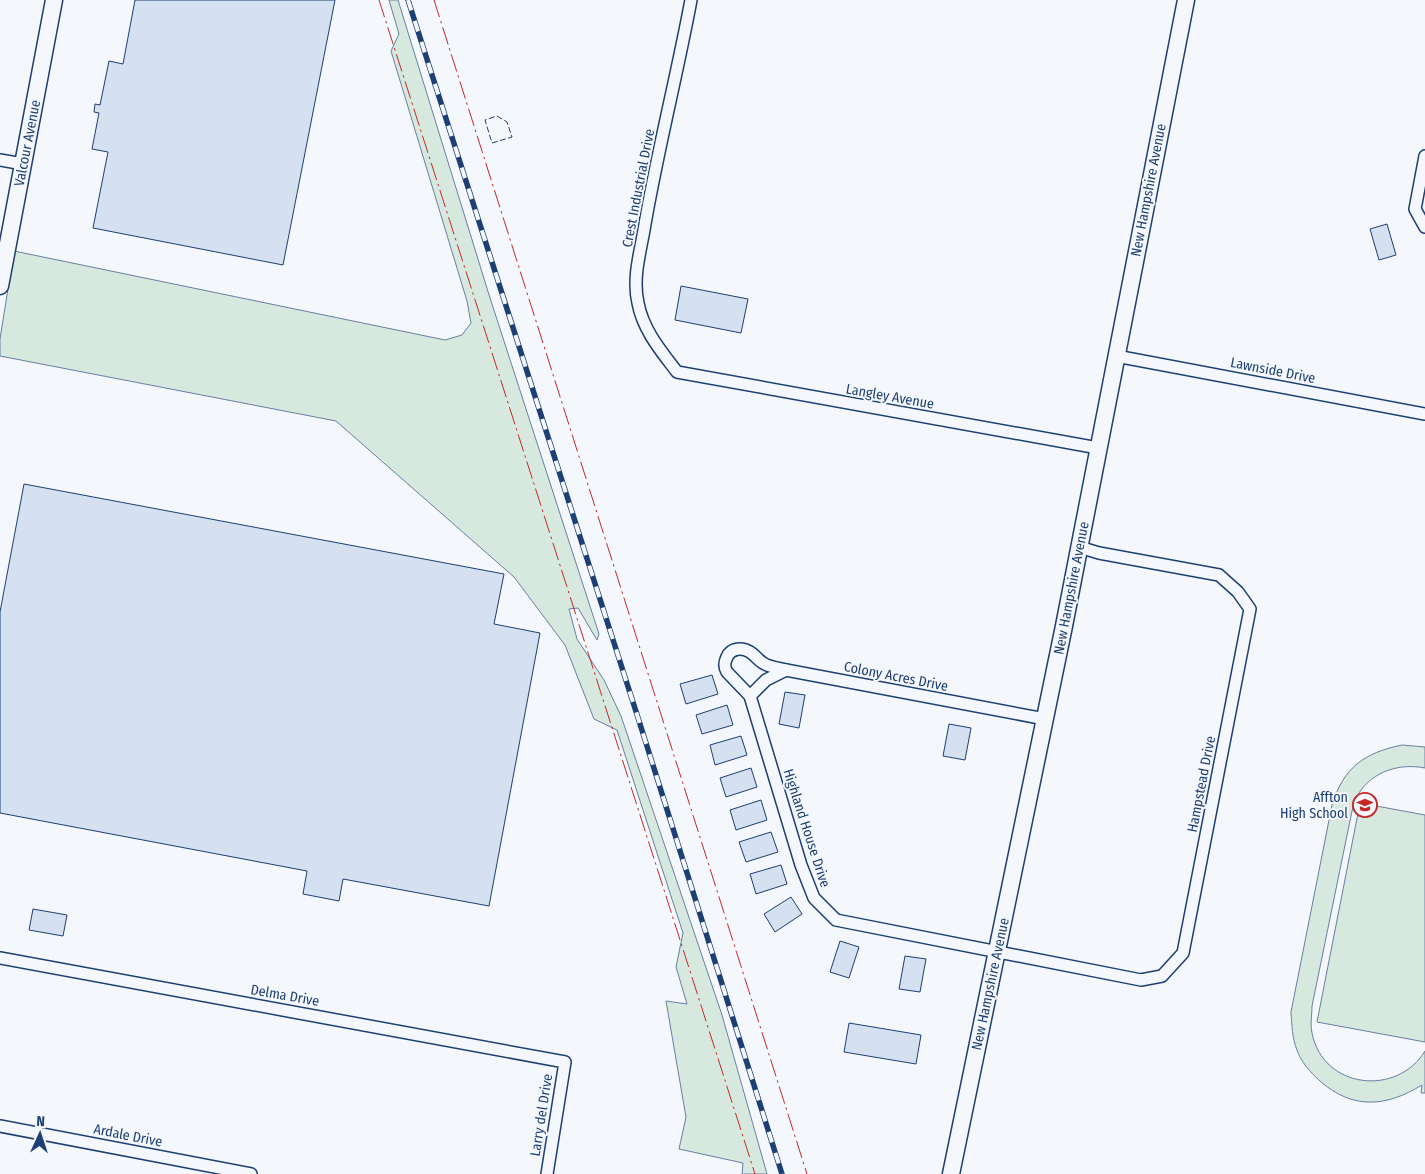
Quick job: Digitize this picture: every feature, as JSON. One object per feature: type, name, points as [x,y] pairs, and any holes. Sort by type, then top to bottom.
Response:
[{"type":"street","name":"Valcour Avenue","points":[[0,286],[54,0]]},
{"type":"street","name":"Crest Industrial Drive","points":[[677,372],[647,330],[638,305],[635,282],[650,195],[691,0]]},
{"type":"street","name":"New Hampshire Avenue","points":[[951,1174],[1046,719],[1186,0]]},
{"type":"street","points":[[1425,156],[1415,209],[1425,227]]},
{"type":"street","points":[[0,160],[23,164]]},
{"type":"street","name":"Lawnside Drive","points":[[1116,356],[1425,414]]},
{"type":"street","name":"Langley Avenue","points":[[677,372],[1098,448]]},
{"type":"street","name":"Hampstead Drive","points":[[997,950],[1141,980],[1162,976],[1183,953],[1250,609],[1238,592],[1219,575],[1099,553],[1079,547]]},
{"type":"street","name":"Colony Acres Drive","points":[[750,696],[724,668],[728,654],[733,649],[750,651],[764,664],[786,670],[1046,719]]},
{"type":"street","points":[[750,696],[766,680],[786,670]]},
{"type":"street","name":"Highland House Drive","points":[[750,696],[801,865],[814,898],[836,920],[997,950]]},
{"type":"street","name":"Delma Drive","points":[[0,958],[565,1062]]},
{"type":"street","name":"Larry del Drive","points":[[547,1174],[565,1062]]},
{"type":"street","name":"Ardale Drive","points":[[0,1126],[214,1170],[251,1174]]},
{"type":"shaded area","points":[[389,0],[398,0],[490,298],[599,634],[597,640],[578,608],[569,609],[577,639],[604,680],[621,716],[722,1015],[767,1174],[742,1174],[743,1163],[679,1149],[686,1117],[666,1001],[687,1004],[676,967],[683,933],[617,730],[594,719],[565,645],[514,577],[336,421],[0,356],[0,339],[14,251],[445,340],[462,335],[471,323],[467,301],[391,51],[399,34]]},
{"type":"shaded area","points":[[1402,745],[1425,747],[1425,768],[1406,767],[1388,770],[1372,779],[1356,797],[1312,1006],[1311,1026],[1319,1052],[1330,1066],[1345,1075],[1362,1080],[1380,1080],[1397,1075],[1413,1066],[1425,1051],[1425,1093],[1421,1093],[1422,1085],[1396,1098],[1370,1102],[1357,1101],[1332,1090],[1306,1067],[1295,1045],[1291,1012],[1332,805],[1337,792],[1349,771],[1366,757]]},
{"type":"shaded area","points":[[1360,803],[1425,815],[1425,1042],[1317,1022]]},
{"type":"building","points":[[135,0],[335,0],[283,265],[93,228],[108,152],[92,149],[99,113],[94,112],[95,104],[100,105],[109,61],[123,64]]},
{"type":"building","points":[[1387,224],[1396,255],[1379,260],[1370,229]]},
{"type":"building","points":[[681,286],[748,299],[741,333],[675,320]]},
{"type":"building","points":[[24,484],[504,574],[494,624],[540,633],[489,906],[343,879],[339,901],[303,894],[307,871],[0,813],[0,612]]},
{"type":"building","points":[[712,675],[718,694],[686,704],[680,684]]},
{"type":"building","points":[[785,692],[805,695],[799,728],[779,724]]},
{"type":"building","points":[[727,705],[733,725],[702,734],[696,715]]},
{"type":"building","points":[[949,724],[971,728],[965,760],[943,756]]},
{"type":"building","points":[[741,736],[747,755],[715,765],[710,745]]},
{"type":"building","points":[[751,768],[757,787],[726,797],[720,778]]},
{"type":"building","points":[[761,800],[767,820],[736,830],[730,810]]},
{"type":"building","points":[[771,832],[778,852],[746,862],[739,842]]},
{"type":"building","points":[[781,865],[787,884],[756,894],[750,874]]},
{"type":"building","points":[[791,897],[802,914],[775,932],[764,914]]},
{"type":"building","points":[[33,909],[67,915],[63,936],[29,930]]},
{"type":"building","points":[[840,941],[859,947],[849,978],[830,972]]},
{"type":"building","points":[[905,956],[926,959],[920,992],[899,989]]},
{"type":"building","points":[[849,1023],[921,1035],[916,1064],[844,1052]]},
{"type":"railway","points":[[408,0],[782,1174]]},
{"type":"fence","points":[[497,116],[507,122],[512,137],[492,143],[485,120],[497,116]]},
{"type":"power","points":[[379,0],[755,1174]]},
{"type":"power","points":[[434,0],[807,1174]]},
{"type":"place","name":"Affton High School","points":[[1365,805]]}]
